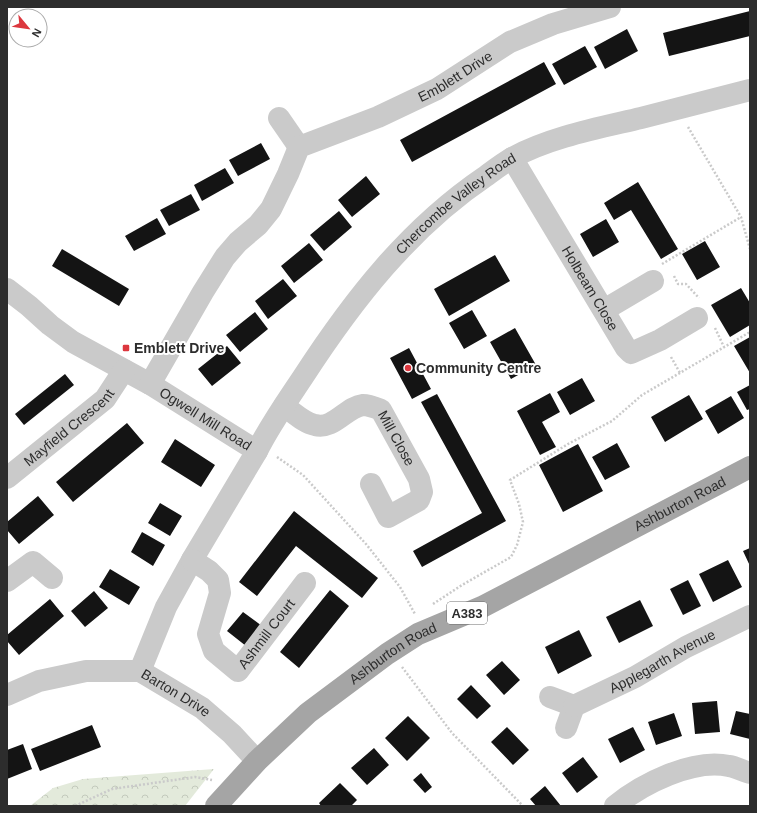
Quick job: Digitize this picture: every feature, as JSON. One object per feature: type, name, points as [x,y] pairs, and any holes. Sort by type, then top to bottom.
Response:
[{"type":"main road","name":"Ashburton Road","points":[[216,806],[257,761],[308,713],[387,654],[418,626],[482,607],[750,467]]},
{"type":"street","name":"Emblett Drive","points":[[299,147],[378,117],[437,89],[510,42],[553,24],[610,7]]},
{"type":"street","name":"Chercombe Valley Road","points":[[259,448],[323,345],[362,294],[393,256],[431,219],[466,190],[512,158],[545,144],[588,130],[750,90]]},
{"type":"street","points":[[150,384],[225,257],[238,242],[258,225],[271,209],[288,174],[299,147],[279,118]]},
{"type":"street","name":"Holbeam Close","points":[[512,158],[626,348],[631,353],[660,340],[697,318]]},
{"type":"street","points":[[604,310],[653,281]]},
{"type":"street","name":"Ogwell Mill Road","points":[[7,289],[73,342],[150,384],[259,448],[192,560],[166,607],[140,671]]},
{"type":"street","name":"Mayfield Crescent","points":[[7,478],[105,398],[124,370]]},
{"type":"street","name":"Mill Close","points":[[284,406],[316,426],[331,424],[352,409],[363,405],[373,406],[381,410],[419,479],[422,492],[419,500],[388,517],[371,484]]},
{"type":"street","name":"Ashmill Court","points":[[192,560],[209,571],[218,580],[220,593],[208,634],[214,651],[238,671],[305,582]]},
{"type":"street","points":[[7,581],[33,562],[52,578]]},
{"type":"street","name":"Applegarth Avenue","points":[[574,706],[635,677],[686,647],[750,616]]},
{"type":"street","name":"Barton Drive","points":[[7,695],[39,681],[86,671],[140,671],[202,708],[232,734],[257,761]]},
{"type":"street","points":[[550,697],[574,706],[566,728]]},
{"type":"street","points":[[615,806],[653,781],[679,771],[705,765],[729,766],[750,774]]},
{"type":"path","points":[[678,109],[741,217],[750,249]]},
{"type":"path","points":[[653,281],[655,268],[741,217]]},
{"type":"path","points":[[418,626],[433,604],[511,557],[518,545],[523,522],[520,504],[510,480],[568,444],[612,421],[642,395],[750,332]]},
{"type":"path","points":[[259,448],[303,475],[366,544],[400,587],[418,626]]},
{"type":"path","points":[[396,671],[409,664]]},
{"type":"path","points":[[402,668],[452,733],[523,806]]},
{"type":"path","points":[[76,806],[112,789],[119,788],[195,778],[237,784]]},
{"type":"green space","points":[[214,769],[185,806],[30,806],[53,788],[83,779]]},
{"type":"building","points":[[750,11],[750,36],[669,56],[663,33]]},
{"type":"building","points":[[627,29],[638,51],[605,69],[594,47]]},
{"type":"building","points":[[585,46],[597,67],[564,85],[552,64]]},
{"type":"building","points":[[544,62],[556,84],[412,162],[400,140]]},
{"type":"building","points":[[261,143],[270,159],[238,176],[229,160]]},
{"type":"building","points":[[225,168],[234,183],[202,201],[194,185]]},
{"type":"building","points":[[366,176],[380,194],[352,217],[338,200]]},
{"type":"building","points":[[638,182],[678,249],[661,259],[631,210],[614,220],[604,203]]},
{"type":"building","points":[[191,194],[200,210],[169,226],[160,210]]},
{"type":"building","points":[[339,211],[352,227],[324,251],[310,235]]},
{"type":"building","points":[[157,218],[166,234],[134,251],[125,236]]},
{"type":"building","points":[[606,219],[619,242],[593,257],[580,234]]},
{"type":"building","points":[[705,241],[720,267],[697,280],[682,254]]},
{"type":"building","points":[[309,243],[323,260],[294,283],[281,266]]},
{"type":"building","points":[[62,249],[129,289],[119,306],[52,266]]},
{"type":"building","points":[[495,255],[510,281],[449,316],[434,289]]},
{"type":"building","points":[[283,279],[297,296],[268,319],[255,301]]},
{"type":"building","points":[[741,288],[750,303],[750,325],[730,337],[711,305]]},
{"type":"building","points":[[472,310],[487,336],[464,349],[449,323]]},
{"type":"building","points":[[255,312],[268,329],[240,352],[226,335]]},
{"type":"building","points":[[515,328],[536,365],[511,379],[490,342]]},
{"type":"building","points":[[750,337],[750,373],[734,346]]},
{"type":"building","points":[[227,346],[241,363],[212,386],[198,369]]},
{"type":"building","points":[[409,348],[431,389],[412,399],[390,358]]},
{"type":"building","points":[[65,374],[74,385],[24,425],[15,414]]},
{"type":"building","points":[[582,378],[595,401],[570,415],[557,392]]},
{"type":"building","points":[[750,385],[750,409],[747,410],[737,392]]},
{"type":"building","points":[[550,393],[560,412],[542,422],[556,447],[540,455],[517,411]]},
{"type":"building","points":[[437,394],[506,521],[422,567],[413,551],[482,513],[421,402]]},
{"type":"building","points":[[689,395],[703,419],[665,442],[651,417]]},
{"type":"building","points":[[731,396],[744,418],[718,434],[705,411]]},
{"type":"building","points":[[127,423],[144,443],[73,502],[56,482]]},
{"type":"building","points":[[175,439],[215,465],[201,487],[161,462]]},
{"type":"building","points":[[617,443],[630,467],[605,480],[592,457]]},
{"type":"building","points":[[578,444],[603,491],[563,512],[539,465]]},
{"type":"building","points":[[38,496],[54,515],[19,544],[7,530],[7,522]]},
{"type":"building","points":[[160,503],[182,516],[170,536],[148,523]]},
{"type":"building","points":[[294,511],[378,578],[362,598],[296,546],[257,596],[239,582]]},
{"type":"building","points":[[142,532],[165,545],[153,566],[131,552]]},
{"type":"building","points":[[750,548],[750,566],[743,551]]},
{"type":"building","points":[[728,560],[742,587],[713,602],[699,574]]},
{"type":"building","points":[[110,569],[140,587],[129,605],[99,587]]},
{"type":"building","points":[[688,580],[701,606],[683,615],[670,589]]},
{"type":"building","points":[[330,590],[349,606],[299,668],[280,652]]},
{"type":"building","points":[[94,591],[108,608],[85,627],[71,611]]},
{"type":"building","points":[[50,599],[64,616],[19,655],[7,641],[7,635]]},
{"type":"building","points":[[640,600],[653,626],[619,643],[606,617]]},
{"type":"building","points":[[243,612],[262,626],[246,646],[227,631]]},
{"type":"building","points":[[579,630],[592,656],[558,674],[545,647]]},
{"type":"building","points":[[502,661],[520,680],[504,695],[486,675]]},
{"type":"building","points":[[471,685],[491,706],[477,719],[457,699]]},
{"type":"building","points":[[717,701],[720,732],[695,734],[692,703]]},
{"type":"building","points":[[736,711],[750,714],[750,739],[730,734]]},
{"type":"building","points":[[674,713],[682,736],[656,745],[648,722]]},
{"type":"building","points":[[408,716],[430,738],[407,761],[385,738]]},
{"type":"building","points":[[92,725],[101,747],[40,771],[31,749]]},
{"type":"building","points":[[507,727],[529,750],[513,765],[491,742]]},
{"type":"building","points":[[633,727],[645,750],[620,763],[608,739]]},
{"type":"building","points":[[23,744],[32,769],[7,779],[7,750]]},
{"type":"building","points":[[374,748],[389,765],[367,785],[351,768]]},
{"type":"building","points":[[583,757],[598,777],[577,793],[562,773]]},
{"type":"building","points":[[421,773],[432,787],[425,793],[413,780]]},
{"type":"building","points":[[340,783],[357,800],[351,806],[321,806],[319,803]]},
{"type":"building","points":[[545,786],[561,806],[536,806],[530,799]]},
{"type":"place","name":"Emblett Drive","points":[[126,348]]},
{"type":"place","name":"Community Centre","points":[[408,368]]}]
